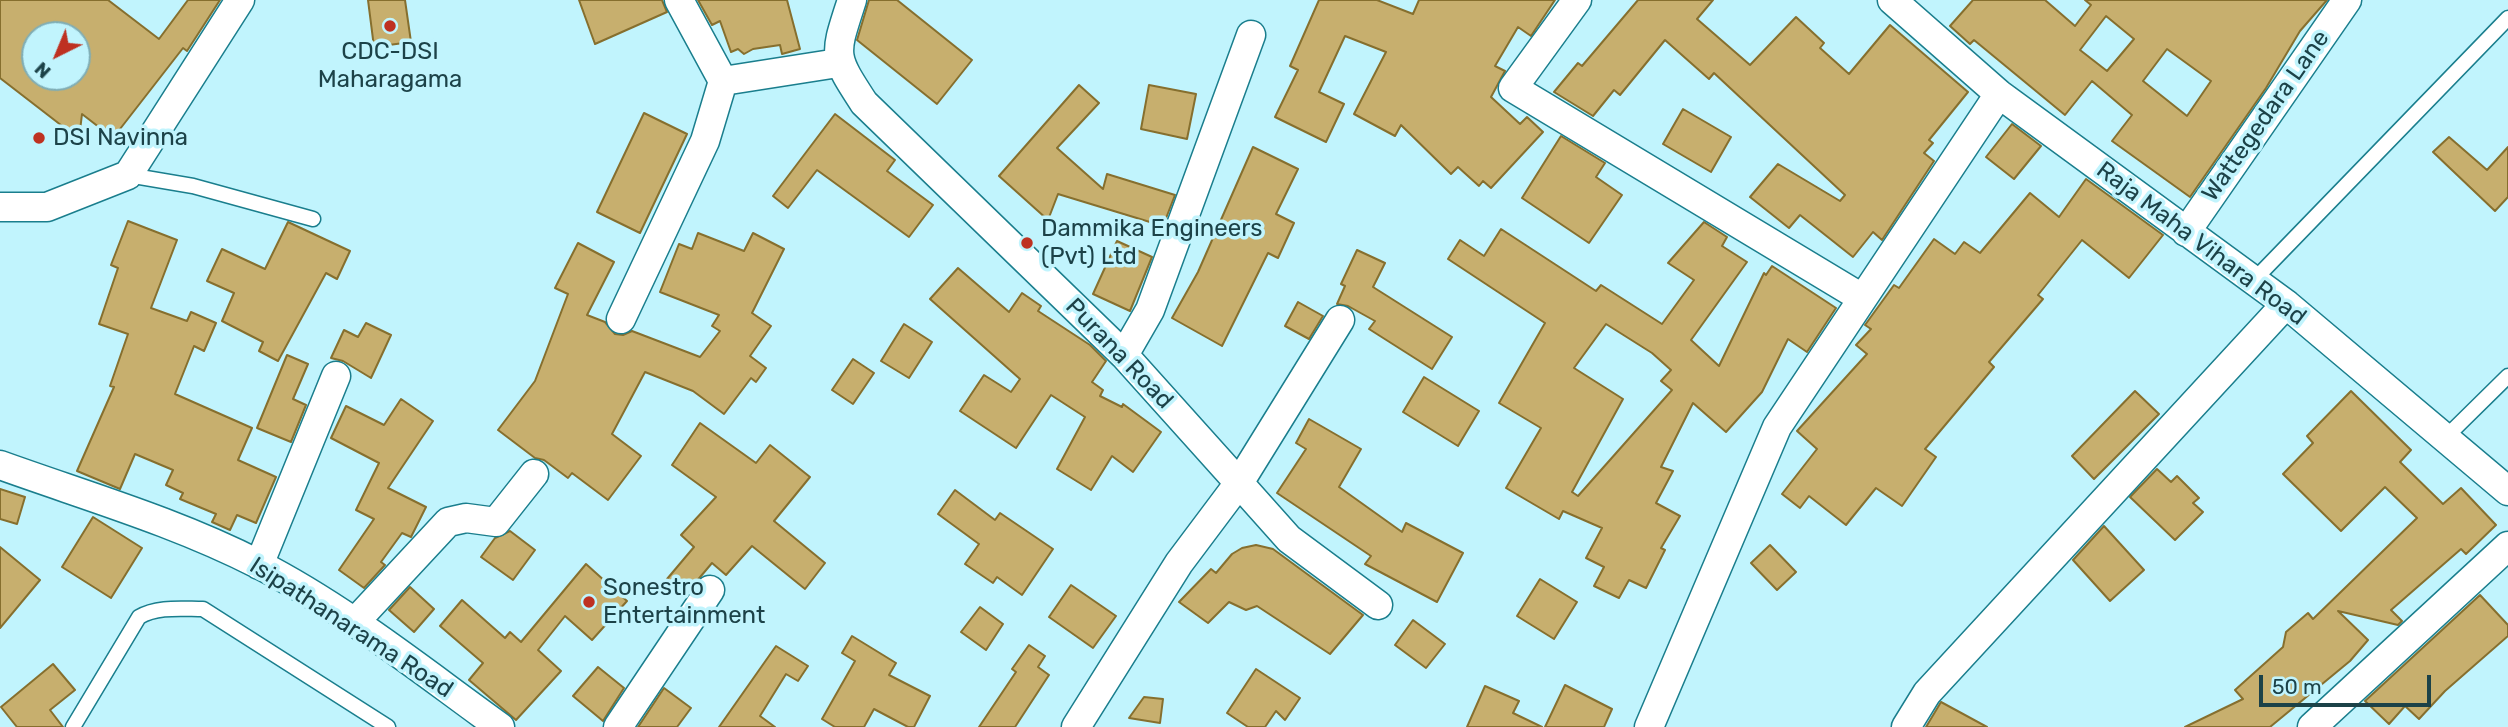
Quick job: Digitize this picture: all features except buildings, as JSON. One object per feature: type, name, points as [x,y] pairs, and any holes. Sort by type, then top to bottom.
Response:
[{"type":"street","points":[[0,207],[47,207],[128,175],[240,0]]},
{"type":"street","points":[[621,319],[705,141],[723,81],[679,0]]},
{"type":"street","points":[[723,81],[838,63],[837,46],[852,0]]},
{"type":"street","points":[[1577,0],[1513,88],[1862,298]]},
{"type":"street","name":"Raja Maha Vihara Road","points":[[1892,0],[1999,94],[2286,304],[2508,491]]},
{"type":"street","name":"Wattegedara Lane","points":[[2186,232],[2347,0]]},
{"type":"street","points":[[1124,355],[1150,310],[1251,35]]},
{"type":"street","name":"Purana Road","points":[[838,63],[864,103],[1124,355],[1290,539],[1378,605]]},
{"type":"street","points":[[1649,727],[1777,427],[1999,94]]},
{"type":"street","points":[[1906,727],[1927,693],[2286,304]]},
{"type":"street","points":[[1076,727],[1179,563],[1239,483],[1340,320]]},
{"type":"street","points":[[259,565],[336,376]]},
{"type":"street","name":"Isipathanarama Road","points":[[0,465],[198,537],[259,565],[354,623],[500,727]]},
{"type":"street","points":[[354,623],[448,522],[466,517],[496,522],[534,474]]},
{"type":"street","points":[[2312,727],[2508,546]]},
{"type":"street","points":[[618,727],[710,590]]},
{"type":"lane","points":[[2254,280],[2508,18]]},
{"type":"lane","points":[[128,175],[193,186],[313,219]]},
{"type":"lane","points":[[2444,439],[2508,376]]},
{"type":"lane","points":[[73,727],[139,617],[149,611],[177,609],[203,609],[388,727]]},
{"type":"place","name":"CDC-DSI Maharagama","points":[[390,26]]},
{"type":"place","name":"DSI Navinna","points":[[39,138]]},
{"type":"place","name":"Dammika Engineers (Pvt) Ltd","points":[[1027,243]]},
{"type":"place","name":"Sonestro Entertainment","points":[[589,602]]}]
